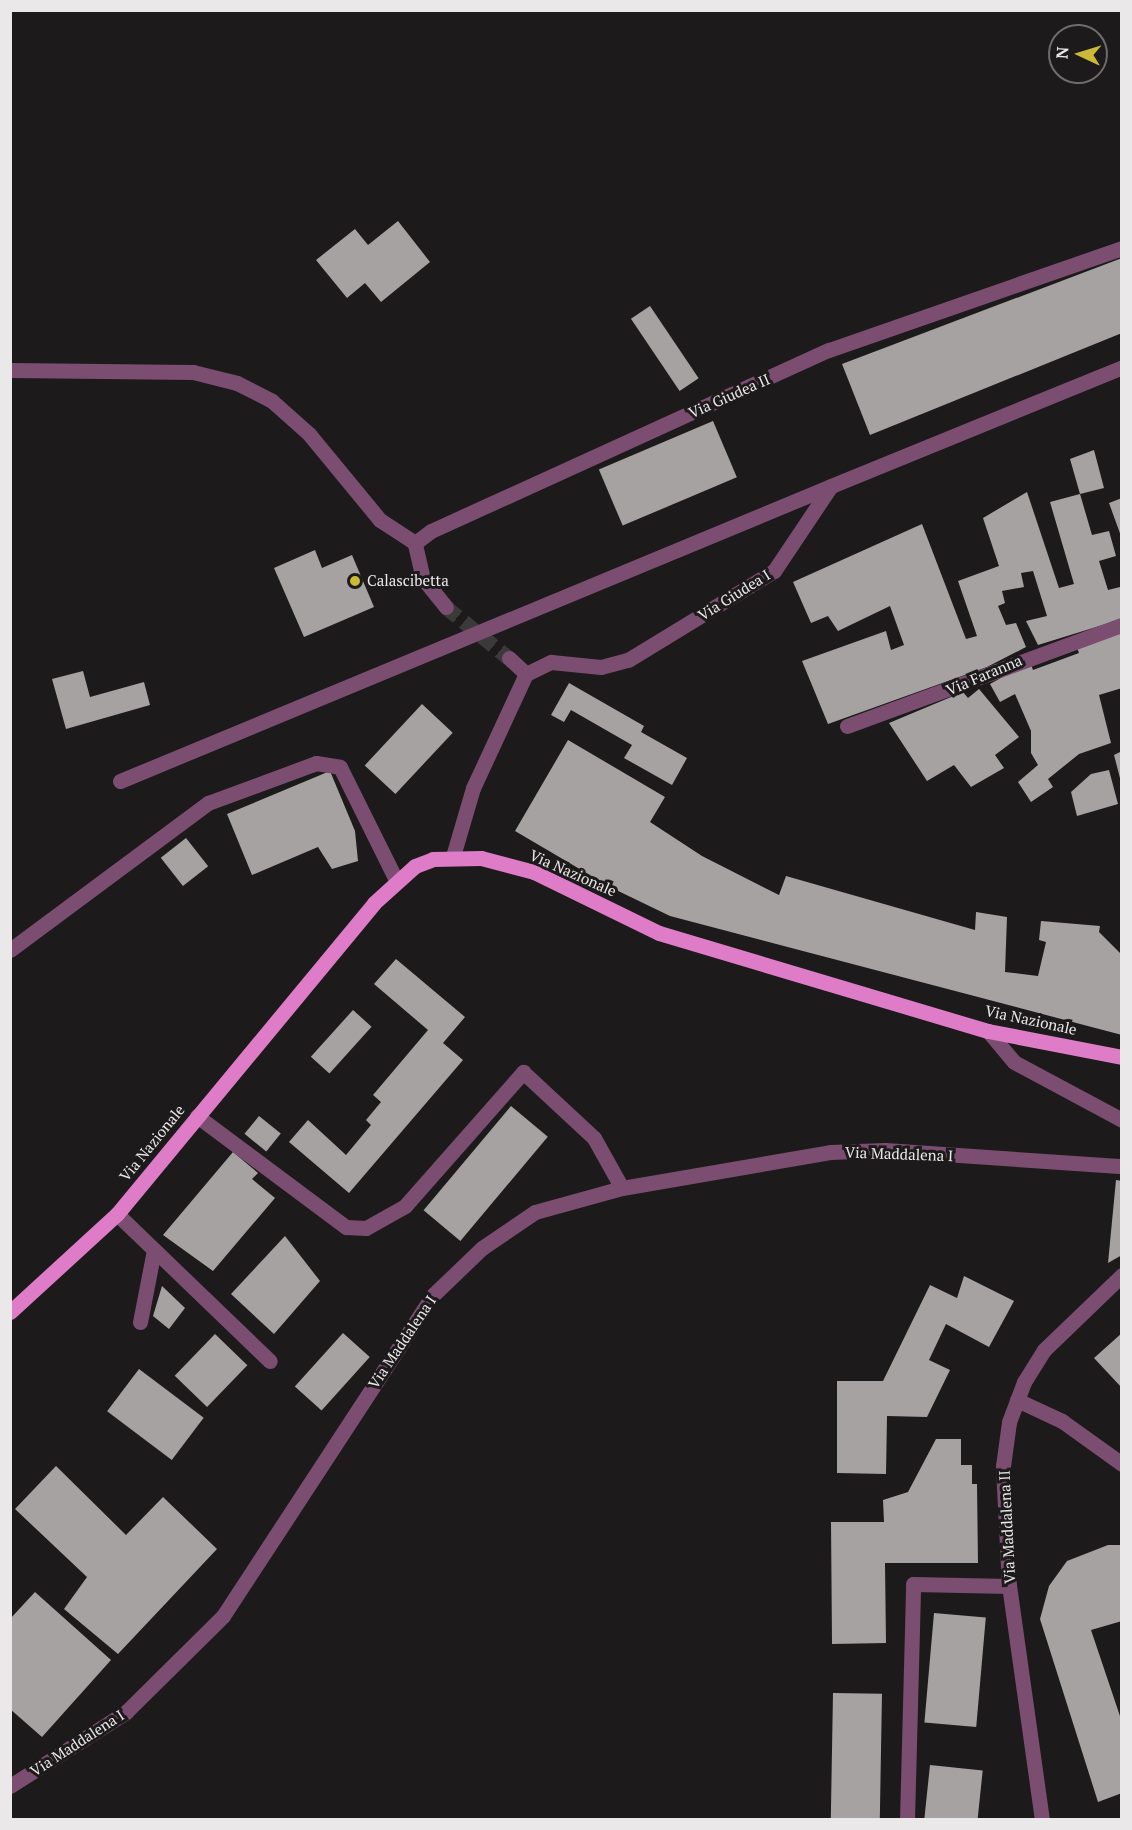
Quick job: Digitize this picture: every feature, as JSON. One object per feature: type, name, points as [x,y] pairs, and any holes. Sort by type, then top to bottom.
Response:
[{"type":"main road","name":"Via Nazionale","points":[[10,1312],[117,1214],[374,903],[415,866],[453,856],[534,872],[659,933],[988,1031],[1122,1057]]},
{"type":"street","name":"Via Giudea II","points":[[415,543],[431,531],[829,350],[1122,248]]},
{"type":"street","points":[[120,781],[1122,367]]},
{"type":"street","points":[[10,370],[193,372],[237,383],[272,402],[309,434],[380,520],[415,543],[423,579],[446,607]]},
{"type":"street","name":"Via Giudea I","points":[[526,674],[551,662],[601,667],[628,660],[774,571],[831,486]]},
{"type":"street","name":"Via Faranna","points":[[847,726],[1122,625]]},
{"type":"street","points":[[453,856],[473,788],[526,674],[509,658]]},
{"type":"street","points":[[10,950],[208,803],[316,763],[340,766],[397,882]]},
{"type":"street","points":[[988,1031],[1014,1062],[1122,1120]]},
{"type":"street","points":[[197,1116],[346,1227],[366,1228],[405,1206],[523,1072],[594,1138],[622,1188]]},
{"type":"street","name":"Via Maddalena I","points":[[10,1786],[126,1713],[223,1616],[441,1287],[482,1248],[535,1212],[622,1188],[830,1152],[885,1150],[1122,1166]]},
{"type":"street","points":[[117,1214],[270,1361]]},
{"type":"street","points":[[140,1322],[154,1250]]},
{"type":"street","name":"Via Maddalena II","points":[[1042,1820],[1009,1586],[1003,1466],[1017,1400],[1044,1350],[1122,1275]]},
{"type":"street","points":[[1017,1400],[1062,1421],[1122,1464]]},
{"type":"street","points":[[907,1820],[913,1584],[1009,1586]]},
{"type":"building","points":[[398,221],[430,262],[381,302],[365,283],[347,298],[316,260],[355,229],[368,245]]},
{"type":"building","points":[[1122,258],[1122,333],[870,435],[842,364]]},
{"type":"building","points":[[650,306],[699,378],[680,391],[631,319]]},
{"type":"building","points":[[713,421],[737,477],[623,526],[599,469]]},
{"type":"building","points":[[1094,450],[1104,488],[1080,494],[1070,459]]},
{"type":"building","points":[[1027,492],[1059,588],[1074,584],[1050,502],[1080,494],[1092,535],[1109,531],[1116,556],[1099,561],[1108,590],[1120,587],[1122,619],[1038,645],[1026,621],[1047,616],[1033,571],[1021,573],[1024,587],[1002,591],[1005,603],[998,606],[1006,625],[1016,623],[1026,647],[987,667],[828,724],[802,661],[886,631],[891,650],[904,645],[890,606],[838,631],[828,616],[811,623],[793,582],[922,524],[966,639],[977,636],[958,581],[999,566],[983,518]]},
{"type":"building","points":[[1122,498],[1122,536],[1121,536],[1109,503]]},
{"type":"building","points":[[315,550],[322,568],[352,555],[374,607],[304,637],[274,568]]},
{"type":"building","points":[[1122,632],[1122,688],[1099,695],[1111,743],[1079,754],[1048,779],[1053,787],[1031,802],[1018,782],[1038,765],[1031,753],[1031,731],[1015,694],[1000,702],[990,684],[1030,662],[1033,670],[1079,653],[1076,645]]},
{"type":"building","points":[[83,671],[90,697],[144,682],[150,705],[66,729],[52,679]]},
{"type":"building","points":[[569,683],[644,726],[641,732],[687,758],[672,785],[624,758],[632,745],[571,710],[564,722],[551,715]]},
{"type":"building","points":[[979,689],[1019,737],[995,755],[1004,768],[971,787],[954,765],[927,781],[889,723],[963,692],[968,698]]},
{"type":"building","points":[[422,704],[453,733],[395,794],[365,765]]},
{"type":"building","points":[[568,740],[665,797],[650,822],[702,856],[779,895],[786,876],[975,930],[976,912],[1007,917],[1005,972],[1038,976],[1046,942],[1039,940],[1041,921],[1100,926],[1099,932],[1122,955],[1122,1035],[670,916],[612,888],[515,831]]},
{"type":"building","points":[[1122,751],[1122,782],[1121,782],[1114,755]]},
{"type":"building","points":[[1109,770],[1118,804],[1077,816],[1071,792],[1091,774]]},
{"type":"building","points":[[330,771],[355,831],[358,861],[332,869],[318,847],[252,875],[227,814]]},
{"type":"building","points":[[186,838],[208,866],[183,886],[161,858]]},
{"type":"building","points":[[396,959],[465,1017],[443,1043],[463,1060],[349,1193],[289,1142],[308,1120],[346,1155],[371,1125],[366,1120],[381,1102],[373,1095],[428,1030],[374,984]]},
{"type":"building","points":[[353,1010],[372,1027],[329,1074],[311,1057]]},
{"type":"building","points":[[511,1106],[548,1137],[460,1241],[424,1210]]},
{"type":"building","points":[[259,1116],[281,1134],[266,1151],[245,1134]]},
{"type":"building","points":[[233,1152],[258,1173],[252,1179],[275,1198],[213,1271],[163,1235]]},
{"type":"building","points":[[1116,1180],[1122,1181],[1122,1255],[1108,1263]]},
{"type":"building","points":[[285,1236],[320,1281],[274,1334],[231,1294]]},
{"type":"building","points":[[964,1276],[1014,1301],[989,1347],[946,1324],[929,1360],[950,1370],[927,1417],[887,1416],[886,1474],[837,1473],[837,1381],[883,1381],[930,1285],[957,1298]]},
{"type":"building","points":[[162,1286],[185,1308],[169,1329],[153,1316]]},
{"type":"building","points":[[343,1333],[370,1357],[322,1411],[295,1387]]},
{"type":"building","points":[[1122,1333],[1122,1388],[1094,1358]]},
{"type":"building","points":[[215,1334],[247,1365],[207,1407],[175,1376]]},
{"type":"building","points":[[139,1369],[204,1418],[172,1460],[107,1411]]},
{"type":"building","points":[[936,1439],[961,1439],[961,1465],[972,1465],[972,1484],[977,1484],[978,1563],[885,1563],[886,1643],[832,1644],[831,1522],[884,1522],[883,1500],[908,1492]]},
{"type":"building","points":[[56,1466],[126,1535],[163,1497],[217,1549],[118,1654],[64,1609],[87,1577],[15,1509]]},
{"type":"building","points":[[1108,1545],[1122,1545],[1122,1621],[1091,1630],[1122,1722],[1122,1793],[1098,1802],[1040,1619],[1049,1586],[1067,1561]]},
{"type":"building","points":[[35,1592],[111,1660],[42,1737],[10,1709],[10,1619]]},
{"type":"building","points":[[934,1613],[986,1618],[976,1727],[924,1723]]},
{"type":"building","points":[[833,1693],[882,1694],[880,1820],[831,1820]]},
{"type":"building","points":[[930,1765],[983,1771],[978,1820],[924,1820]]},
{"type":"tunnel","points":[[446,607],[509,658]]},
{"type":"place","name":"Calascibetta","points":[[355,581]]}]
